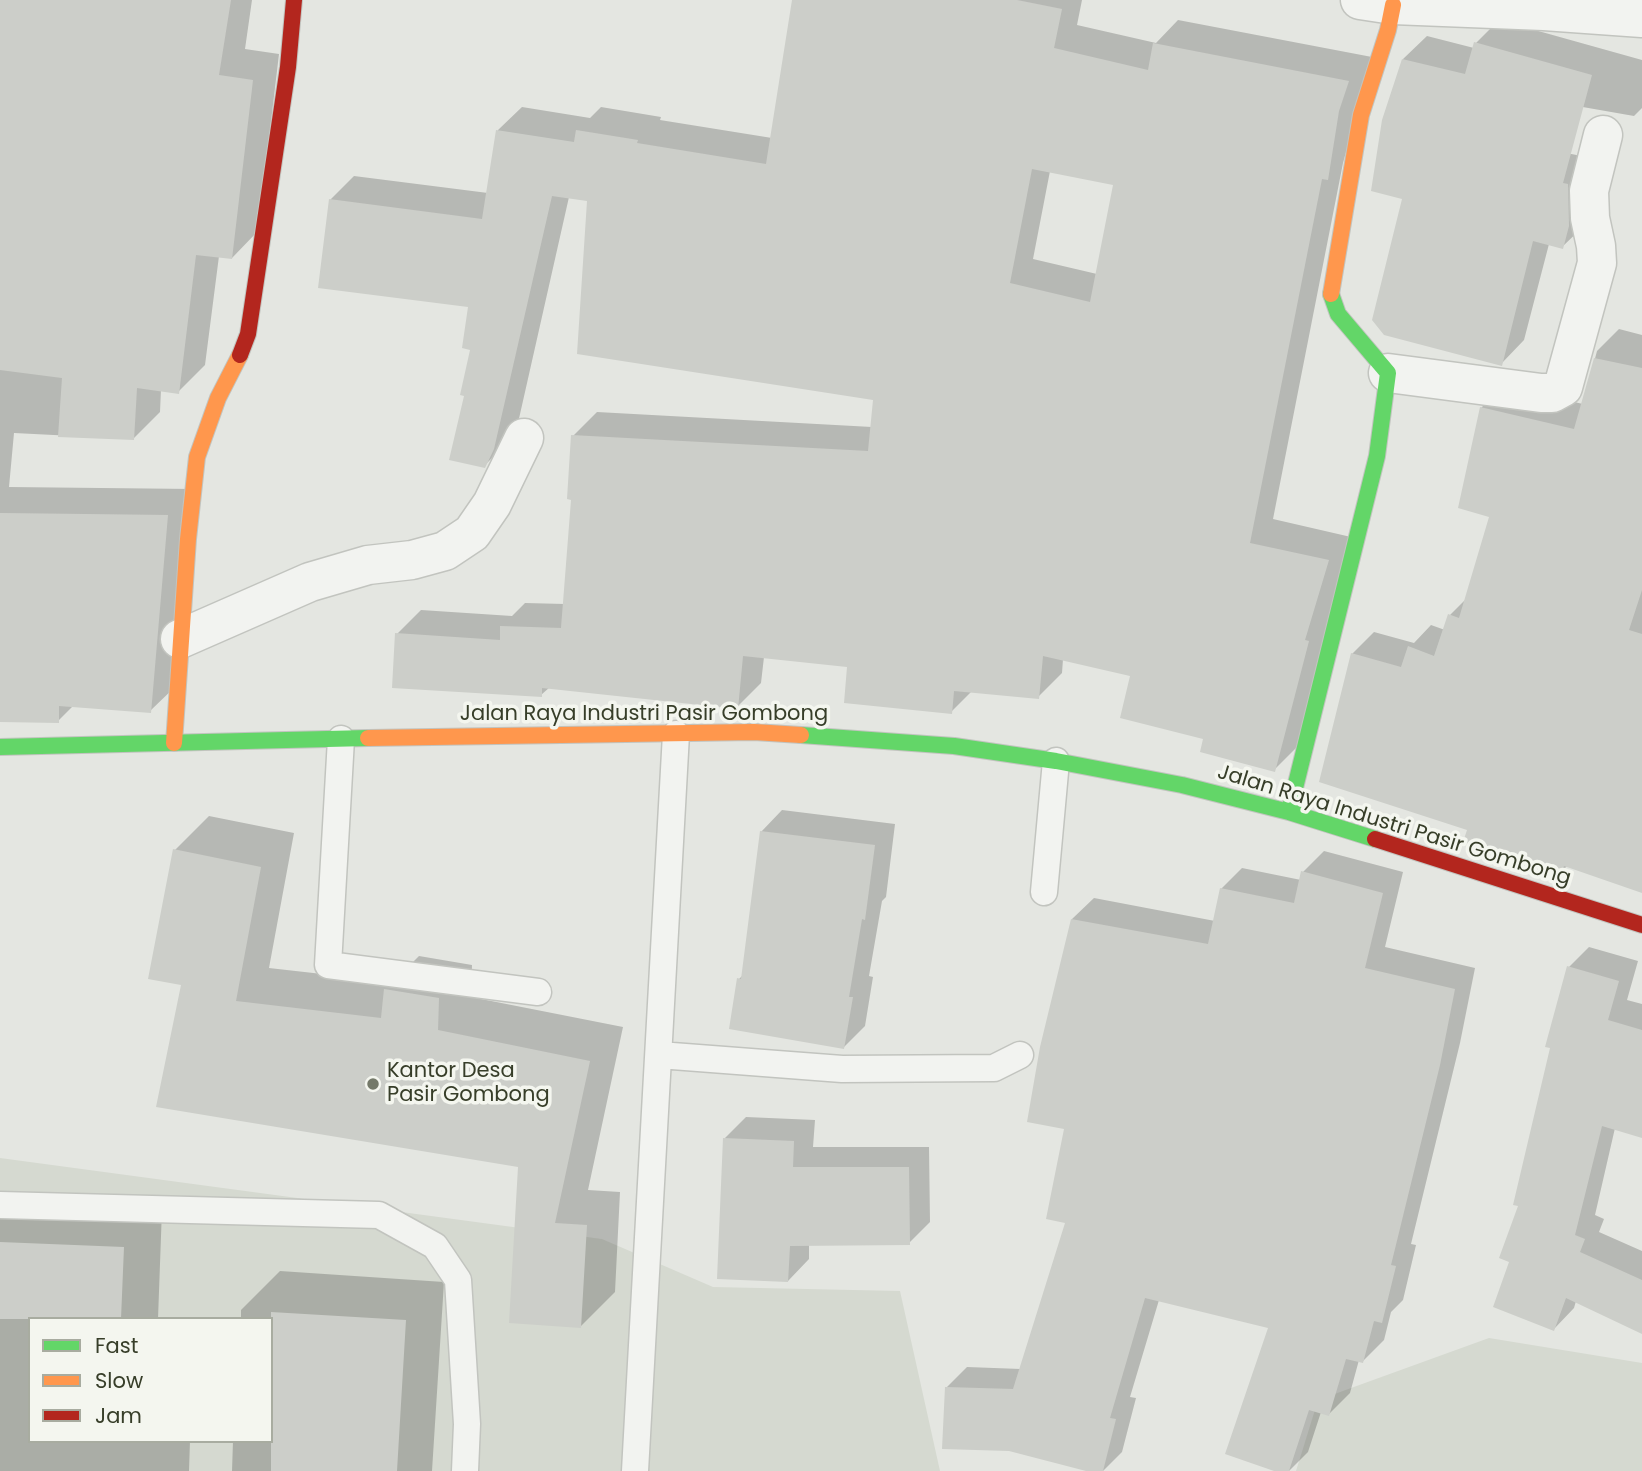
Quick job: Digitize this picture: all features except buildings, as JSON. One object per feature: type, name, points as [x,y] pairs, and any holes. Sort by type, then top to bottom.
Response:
[{"type":"main road","points":[[174,743],[180,639],[197,457],[218,398],[236,366],[248,334],[288,67],[294,0]]},
{"type":"main road","points":[[1289,812],[1377,456],[1388,373],[1338,314],[1331,295],[1361,115],[1388,30],[1377,2]]},
{"type":"main road","name":"Jalan Raya Industri Pasir Gombong","points":[[0,747],[754,732],[954,746],[1056,761],[1182,785],[1289,812],[1642,925]]},
{"type":"street","points":[[1377,2],[1551,5],[1642,18]]},
{"type":"street","points":[[1388,373],[1541,393],[1552,393],[1563,387],[1597,263],[1589,191],[1603,135]]},
{"type":"street","points":[[180,639],[310,582],[368,565],[412,560],[445,551],[472,533],[479,523],[492,504],[524,438]]},
{"type":"lane","points":[[635,1471],[676,734]]},
{"type":"lane","points":[[341,739],[328,965],[538,992]]},
{"type":"lane","points":[[1044,892],[1056,761]]},
{"type":"lane","points":[[659,1055],[842,1069],[994,1068],[1020,1055]]},
{"type":"lane","points":[[0,1205],[379,1215],[435,1246],[458,1280],[467,1423],[465,1471]]},
{"type":"shaded area","points":[[0,1158],[602,1239],[713,1287],[900,1291],[940,1471],[0,1471]]},
{"type":"shaded area","points":[[1489,1338],[1642,1363],[1642,1471],[1296,1471],[1318,1400]]},
{"type":"traffic: fast","points":[[1289,812],[1377,456],[1388,373],[1338,314],[1331,294]]},
{"type":"traffic: fast","points":[[801,735],[954,746],[1056,761],[1182,785],[1289,812],[1375,839]]},
{"type":"traffic: fast","points":[[0,747],[368,738]]},
{"type":"traffic: slow","points":[[1331,294],[1361,115],[1388,30],[1393,5]]},
{"type":"traffic: slow","points":[[174,743],[188,539],[197,457],[218,398],[240,355]]},
{"type":"traffic: slow","points":[[368,738],[754,732],[801,735]]},
{"type":"traffic: jam","points":[[240,355],[248,334],[288,67],[294,0]]},
{"type":"traffic: jam","points":[[1375,839],[1642,925]]},
{"type":"place","name":"Kantor Desa Pasir Gombong","points":[[373,1084]]}]
